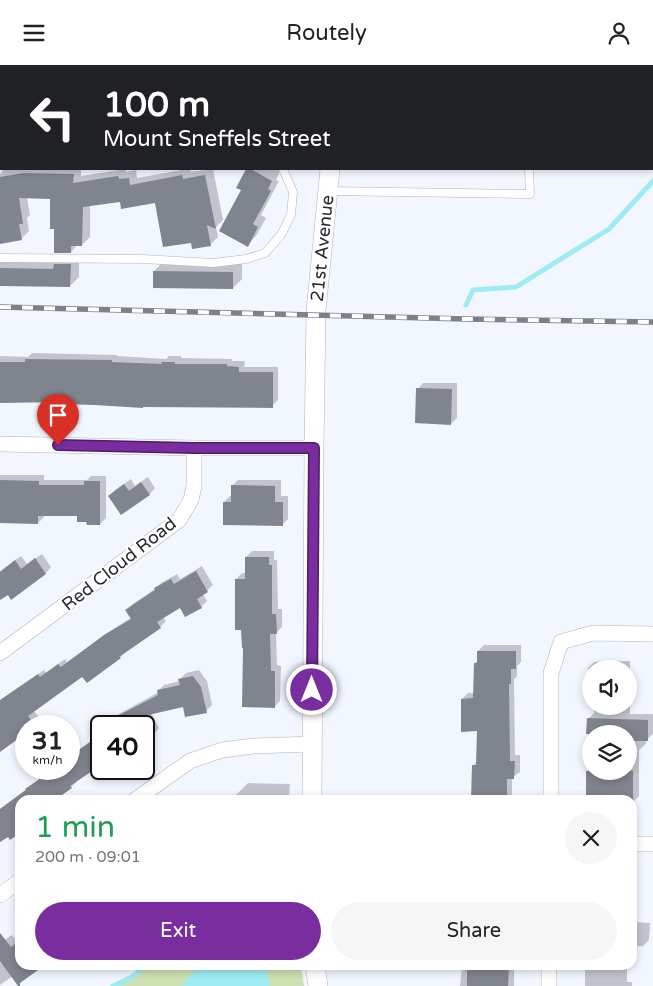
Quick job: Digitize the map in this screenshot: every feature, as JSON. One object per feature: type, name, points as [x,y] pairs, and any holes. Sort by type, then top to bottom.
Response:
[{"type":"street","name":"21st Avenue","points":[[312,795],[315,328],[330,170]]},
{"type":"street","points":[[0,444],[194,448],[314,448]]},
{"type":"street","name":"Red Cloud Road","points":[[0,653],[179,520],[191,500],[194,486],[194,448]]},
{"type":"street","points":[[550,795],[551,673],[561,642],[594,633],[653,634]]},
{"type":"street","points":[[142,795],[190,761],[222,750],[254,746],[312,744]]},
{"type":"street","points":[[637,844],[653,844]]},
{"type":"street","points":[[0,895],[15,884]]},
{"type":"street","points":[[316,970],[318,986]]},
{"type":"street","points":[[549,970],[549,986]]},
{"type":"lane","points":[[0,258],[143,259],[213,263],[246,259],[265,253],[281,235],[291,215],[293,192],[283,170]]},
{"type":"lane","points":[[328,191],[530,194],[530,170]]},
{"type":"green space","points":[[142,970],[302,970],[304,986],[113,986]]},
{"type":"water","points":[[196,970],[267,970],[270,986],[182,986]]},
{"type":"building","points":[[245,170],[253,170],[272,181],[268,189],[271,191],[253,224],[258,227],[248,247],[219,231],[241,190],[236,188]]},
{"type":"building","points":[[23,173],[74,174],[73,183],[118,176],[119,179],[129,178],[130,185],[182,175],[183,179],[205,175],[216,229],[207,225],[211,246],[192,249],[191,243],[163,247],[155,203],[121,209],[120,202],[83,207],[82,246],[71,246],[71,253],[54,253],[54,229],[50,229],[50,199],[19,198],[23,224],[19,224],[22,240],[0,244],[0,177]]},
{"type":"building","points":[[54,264],[71,264],[70,287],[0,286],[0,268],[53,269]]},
{"type":"building","points":[[153,271],[233,272],[233,289],[153,288]]},
{"type":"building","points":[[25,359],[112,360],[112,362],[162,364],[161,362],[175,362],[175,364],[227,364],[227,366],[239,367],[239,372],[273,372],[273,408],[143,408],[59,404],[59,402],[0,403],[0,362],[25,362]]},
{"type":"building","points":[[416,388],[452,389],[451,425],[415,423]]},
{"type":"building","points":[[0,480],[39,481],[39,485],[84,485],[84,481],[100,481],[100,525],[87,525],[86,522],[77,522],[77,516],[38,516],[38,524],[0,523]]},
{"type":"building","points":[[141,482],[150,495],[121,515],[108,496],[124,484],[129,491]]},
{"type":"building","points":[[231,485],[275,486],[275,502],[283,502],[283,526],[223,525],[223,502],[231,502]]},
{"type":"building","points":[[245,557],[269,557],[269,565],[272,565],[272,614],[276,614],[277,634],[270,634],[271,671],[275,671],[275,708],[242,707],[243,648],[241,630],[235,630],[235,579],[245,579]]},
{"type":"building","points":[[35,558],[46,574],[11,600],[8,595],[0,600],[0,572],[15,560],[21,569]]},
{"type":"building","points":[[196,571],[208,592],[197,599],[202,608],[185,617],[180,608],[157,622],[161,628],[119,657],[121,658],[87,683],[82,677],[29,715],[15,715],[15,741],[0,752],[0,700],[38,674],[40,677],[58,664],[61,667],[104,635],[131,619],[125,610],[155,590],[154,588],[171,579],[174,584]]},
{"type":"building","points":[[477,651],[516,651],[516,669],[511,669],[511,684],[509,684],[510,761],[515,761],[514,779],[507,779],[507,795],[471,795],[472,765],[476,765],[477,731],[461,732],[461,699],[473,698],[474,663],[477,663]]},
{"type":"building","points":[[193,676],[201,687],[207,713],[185,717],[183,707],[148,715],[119,715],[158,695],[157,690],[180,685],[178,679]]},
{"type":"building","points":[[587,718],[648,720],[648,741],[637,741],[637,725],[587,725]]},
{"type":"building","points":[[90,742],[90,772],[80,779],[80,749]]},
{"type":"building","points":[[38,780],[79,780],[62,795],[19,795]]},
{"type":"building","points":[[586,780],[633,780],[633,795],[586,795]]},
{"type":"building","points":[[15,798],[15,836],[10,840],[8,837],[0,842],[0,809]]},
{"type":"building","points":[[0,933],[11,947],[15,944],[15,970],[38,970],[18,986],[0,961]]},
{"type":"building","points":[[467,970],[509,970],[508,986],[467,986]]},
{"type":"waterway","points":[[466,305],[473,290],[516,287],[609,229],[653,181]]},
{"type":"waterway","points":[[113,986],[142,970]]},
{"type":"railway","points":[[0,307],[653,322]]},
{"type":"route","points":[[58,445],[314,448],[312,690]]}]
